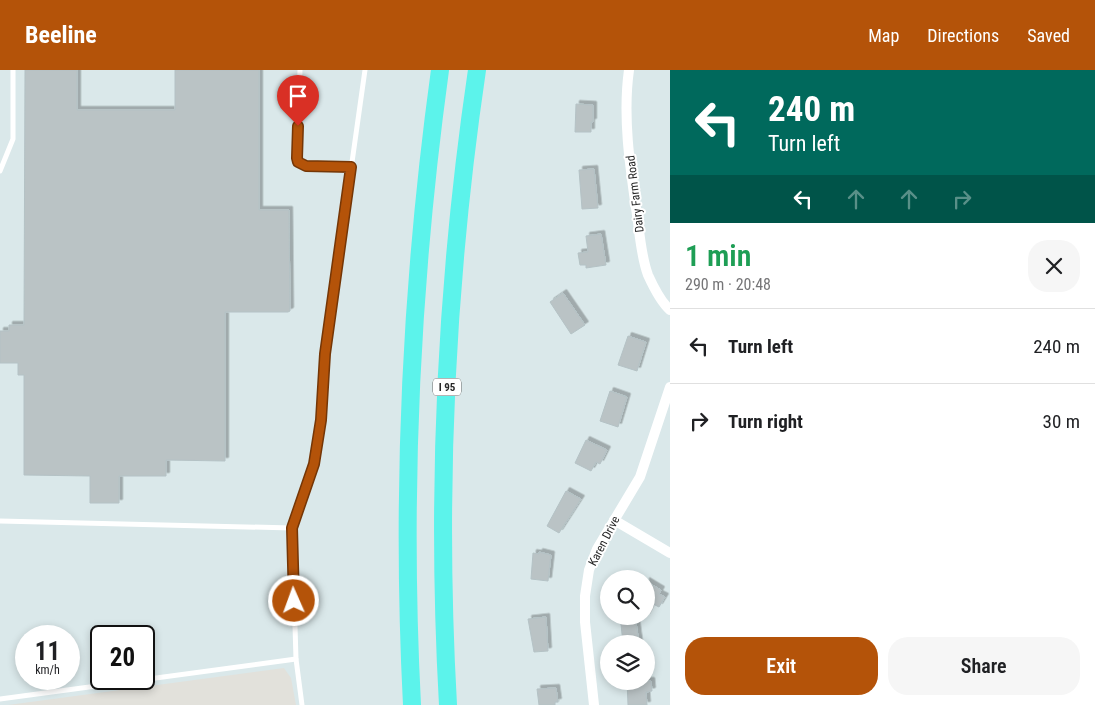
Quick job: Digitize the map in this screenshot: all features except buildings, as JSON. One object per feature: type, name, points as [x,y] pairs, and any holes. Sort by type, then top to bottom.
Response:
[{"type":"highway","points":[[412,705],[407,515],[411,375],[422,219],[440,70]]},
{"type":"highway","name":"I 95","points":[[448,705],[443,578],[445,421],[456,247],[477,70]]},
{"type":"street","name":"Dairy Farm Road","points":[[629,70],[626,92],[631,175],[641,240],[648,274],[665,306],[670,310]]},
{"type":"street","name":"Karen Drive","points":[[594,705],[585,622],[585,596],[591,563],[597,549],[640,477],[670,387]]},
{"type":"street","points":[[614,520],[670,554]]},
{"type":"lane","points":[[0,171],[12,139],[12,70]]},
{"type":"lane","points":[[300,70],[298,162],[306,166],[351,167]]},
{"type":"lane","points":[[302,705],[296,659],[292,528],[314,464],[321,420],[325,354],[365,70]]},
{"type":"lane","points":[[0,521],[292,528]]},
{"type":"lane","points":[[0,699],[296,659]]},
{"type":"shaded area","points":[[284,668],[291,678],[296,705],[8,705],[120,690],[155,690],[155,685]]},
{"type":"route","points":[[294,601],[292,528],[314,464],[321,420],[325,354],[351,167],[306,166],[298,162],[298,126]]}]
